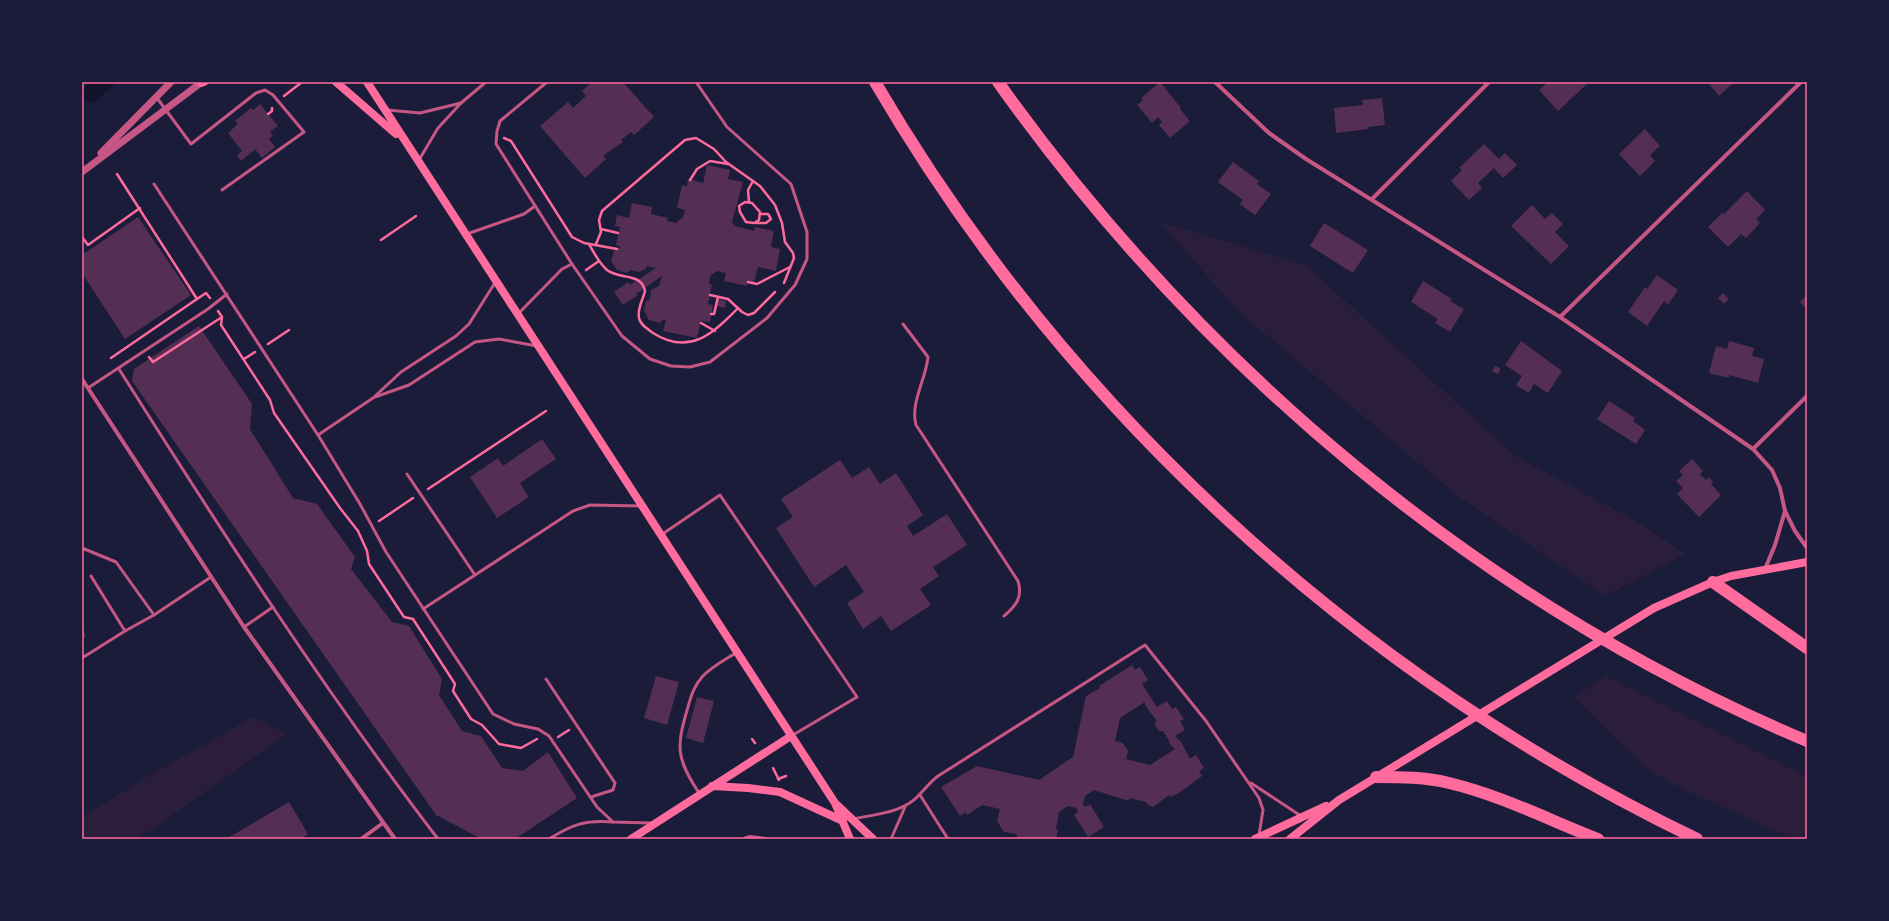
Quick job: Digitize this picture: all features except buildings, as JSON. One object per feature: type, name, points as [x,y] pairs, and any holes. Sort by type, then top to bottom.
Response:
[{"type":"highway","points":[[875,82],[925,163],[972,231],[1022,297],[1129,422],[1187,482],[1258,548],[1309,592],[1374,644],[1440,691],[1587,782],[1697,839]]},
{"type":"highway","points":[[998,82],[1073,182],[1126,246],[1180,305],[1240,365],[1362,472],[1404,505],[1495,570],[1565,616],[1643,661],[1715,699],[1807,741]]},
{"type":"highway","points":[[1713,582],[1807,648]]},
{"type":"highway","points":[[1376,777],[1415,778],[1449,782],[1481,792],[1598,839]]},
{"type":"main road","points":[[336,82],[403,139]]},
{"type":"main road","points":[[367,82],[835,803],[850,839]]},
{"type":"main road","points":[[1257,838],[1339,800],[1638,616],[1713,582],[1765,569],[1807,562]]},
{"type":"main road","points":[[632,839],[791,736]]},
{"type":"main road","points":[[712,786],[780,792],[843,821]]},
{"type":"main road","points":[[1290,839],[1339,800]]},
{"type":"main road","points":[[835,803],[874,839]]},
{"type":"street","points":[[83,171],[170,82]]},
{"type":"street","points":[[83,171],[202,82]]},
{"type":"street","points":[[1216,82],[1249,116],[1275,138],[1306,159],[1560,317],[1753,449],[1767,463],[1775,475],[1784,499],[1785,511],[1776,545],[1765,569]]},
{"type":"street","points":[[1372,199],[1489,82]]},
{"type":"street","points":[[1560,317],[1801,82]]},
{"type":"street","points":[[82,380],[244,627],[395,839]]},
{"type":"street","points":[[1753,449],[1807,396]]},
{"type":"street","points":[[1785,511],[1795,531],[1807,548]]},
{"type":"street","points":[[361,839],[384,823]]},
{"type":"street","points":[[744,839],[765,839]]},
{"type":"lane","points":[[418,162],[438,128],[461,103],[486,82]]},
{"type":"lane","points":[[547,82],[500,121],[496,135],[496,144],[579,275],[622,336],[650,359],[671,366],[690,367],[710,362],[767,318],[795,285],[807,259],[807,232],[791,184],[727,127],[696,82]]},
{"type":"lane","points":[[156,97],[190,144],[256,93],[265,90],[273,96],[304,132],[222,190]]},
{"type":"lane","points":[[384,110],[420,113],[461,103]]},
{"type":"lane","points":[[154,184],[318,435],[357,497],[386,552],[493,714],[514,724],[538,729],[553,740],[591,797],[604,814],[613,822]]},
{"type":"lane","points":[[466,234],[524,214],[535,206]]},
{"type":"lane","points":[[518,314],[562,269],[572,264]]},
{"type":"lane","points":[[318,435],[373,398],[401,372],[456,336],[469,324],[496,281]]},
{"type":"lane","points":[[88,388],[119,369],[214,304],[226,294]]},
{"type":"lane","points":[[903,324],[928,357],[927,370],[914,412],[916,425],[1018,581],[1021,590],[1019,599],[1004,616]]},
{"type":"lane","points":[[373,398],[409,385],[475,342],[499,339],[539,346]]},
{"type":"lane","points":[[119,369],[273,607],[348,718],[438,839]]},
{"type":"lane","points":[[407,474],[475,575]]},
{"type":"lane","points":[[661,535],[720,495],[857,697],[791,736]]},
{"type":"lane","points":[[423,609],[561,518],[590,505],[641,506]]},
{"type":"lane","points":[[82,548],[116,562],[154,615]]},
{"type":"lane","points":[[91,576],[125,631]]},
{"type":"lane","points":[[82,658],[154,615],[211,577]]},
{"type":"lane","points":[[244,627],[273,607]]},
{"type":"lane","points":[[853,819],[905,807],[920,795],[927,785],[938,776],[1145,645],[1206,721],[1259,798],[1263,810],[1257,838]]},
{"type":"lane","points":[[700,794],[684,767],[679,746],[680,734],[693,690],[700,678],[737,652]]},
{"type":"lane","points":[[546,679],[615,783],[613,790],[591,797]]},
{"type":"lane","points":[[1249,782],[1303,817]]},
{"type":"lane","points":[[920,795],[948,839]]},
{"type":"lane","points":[[891,839],[905,807]]},
{"type":"lane","points":[[549,839],[566,828],[583,822],[657,823]]},
{"type":"path","points":[[496,135],[511,141],[572,237],[578,242],[596,244],[617,249]]},
{"type":"path","points":[[596,244],[601,229],[599,219],[603,209],[686,139],[694,137],[700,139],[714,149],[728,164],[753,181],[764,191],[775,205],[782,223],[784,242],[794,254],[794,258],[781,287],[751,314],[744,314],[728,299],[710,295]]},
{"type":"path","points":[[690,180],[697,169],[710,162],[728,164]]},
{"type":"path","points":[[117,174],[140,208],[146,223],[197,299]]},
{"type":"path","points":[[753,181],[748,190],[749,202],[756,207],[761,214]]},
{"type":"path","points":[[746,229],[747,223],[737,206],[749,202]]},
{"type":"path","points":[[82,237],[88,245],[140,208]]},
{"type":"path","points":[[747,223],[766,223],[771,219],[768,214],[761,214]]},
{"type":"path","points":[[755,223],[759,220],[761,214]]},
{"type":"path","points":[[381,240],[416,216]]},
{"type":"path","points":[[601,229],[618,232]]},
{"type":"path","points":[[589,244],[599,260],[608,270],[622,277],[632,277],[638,280],[645,291],[640,303],[639,320],[654,334],[681,342],[695,341],[715,331],[738,308]]},
{"type":"path","points":[[579,275],[599,260]]},
{"type":"path","points":[[748,282],[757,284],[790,267]]},
{"type":"path","points":[[111,358],[206,293],[222,317],[221,325],[270,400],[274,413],[340,508],[358,531],[367,551],[369,564],[404,617],[413,619],[430,642],[455,684],[453,691],[471,719],[482,725],[499,744],[521,748],[538,739],[546,745],[576,725]]},
{"type":"path","points":[[711,314],[714,314],[718,297]]},
{"type":"path","points":[[138,340],[144,351],[153,362],[222,317]]},
{"type":"path","points":[[701,323],[715,331]]},
{"type":"path","points":[[358,531],[372,525],[546,412]]},
{"type":"path","points":[[752,738],[755,743]]},
{"type":"path","points":[[773,768],[782,786]]},
{"type":"path","points":[[778,779],[786,776]]},
{"type":"shaded area","points":[[88,82],[118,82],[93,103],[84,101],[82,93]]},
{"type":"shaded area","points":[[1160,222],[1306,265],[1515,456],[1633,519],[1685,554],[1605,596],[1459,497],[1239,312]]},
{"type":"shaded area","points":[[1606,676],[1804,775],[1807,780],[1807,839],[1793,839],[1687,791],[1651,772],[1573,697]]},
{"type":"shaded area","points":[[253,717],[287,734],[156,827],[136,839],[82,839],[82,817],[150,775]]}]
